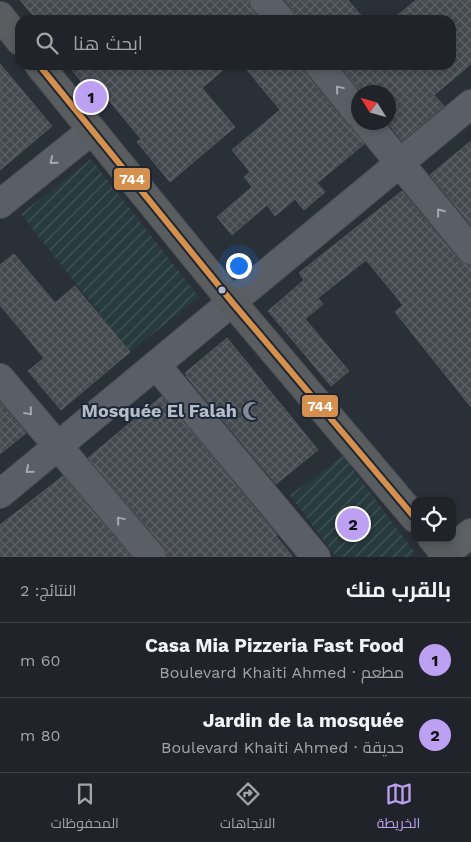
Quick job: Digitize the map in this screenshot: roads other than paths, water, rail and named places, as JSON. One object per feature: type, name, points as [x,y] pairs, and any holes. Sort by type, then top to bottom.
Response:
[{"type":"highway","points":[[0,16],[15,35]]},
{"type":"highway","points":[[43,70],[232,302],[411,513]]},
{"type":"main road","points":[[442,552],[471,533]]},
{"type":"street","points":[[264,0],[277,15]]},
{"type":"street","points":[[322,70],[351,105]]},
{"type":"street","points":[[0,494],[471,104]]},
{"type":"street","points":[[0,204],[91,130]]},
{"type":"street","points":[[373,130],[471,250]]},
{"type":"street","points":[[156,365],[316,557]]},
{"type":"street","points":[[0,378],[152,557]]},
{"type":"place","name":"Casa Mia Pizzeria Fast Food","points":[[91,97]]},
{"type":"place","name":"Mosquée El Falah","points":[[252,411]]},
{"type":"place","name":"Jardin de la mosquée","points":[[353,524]]}]
